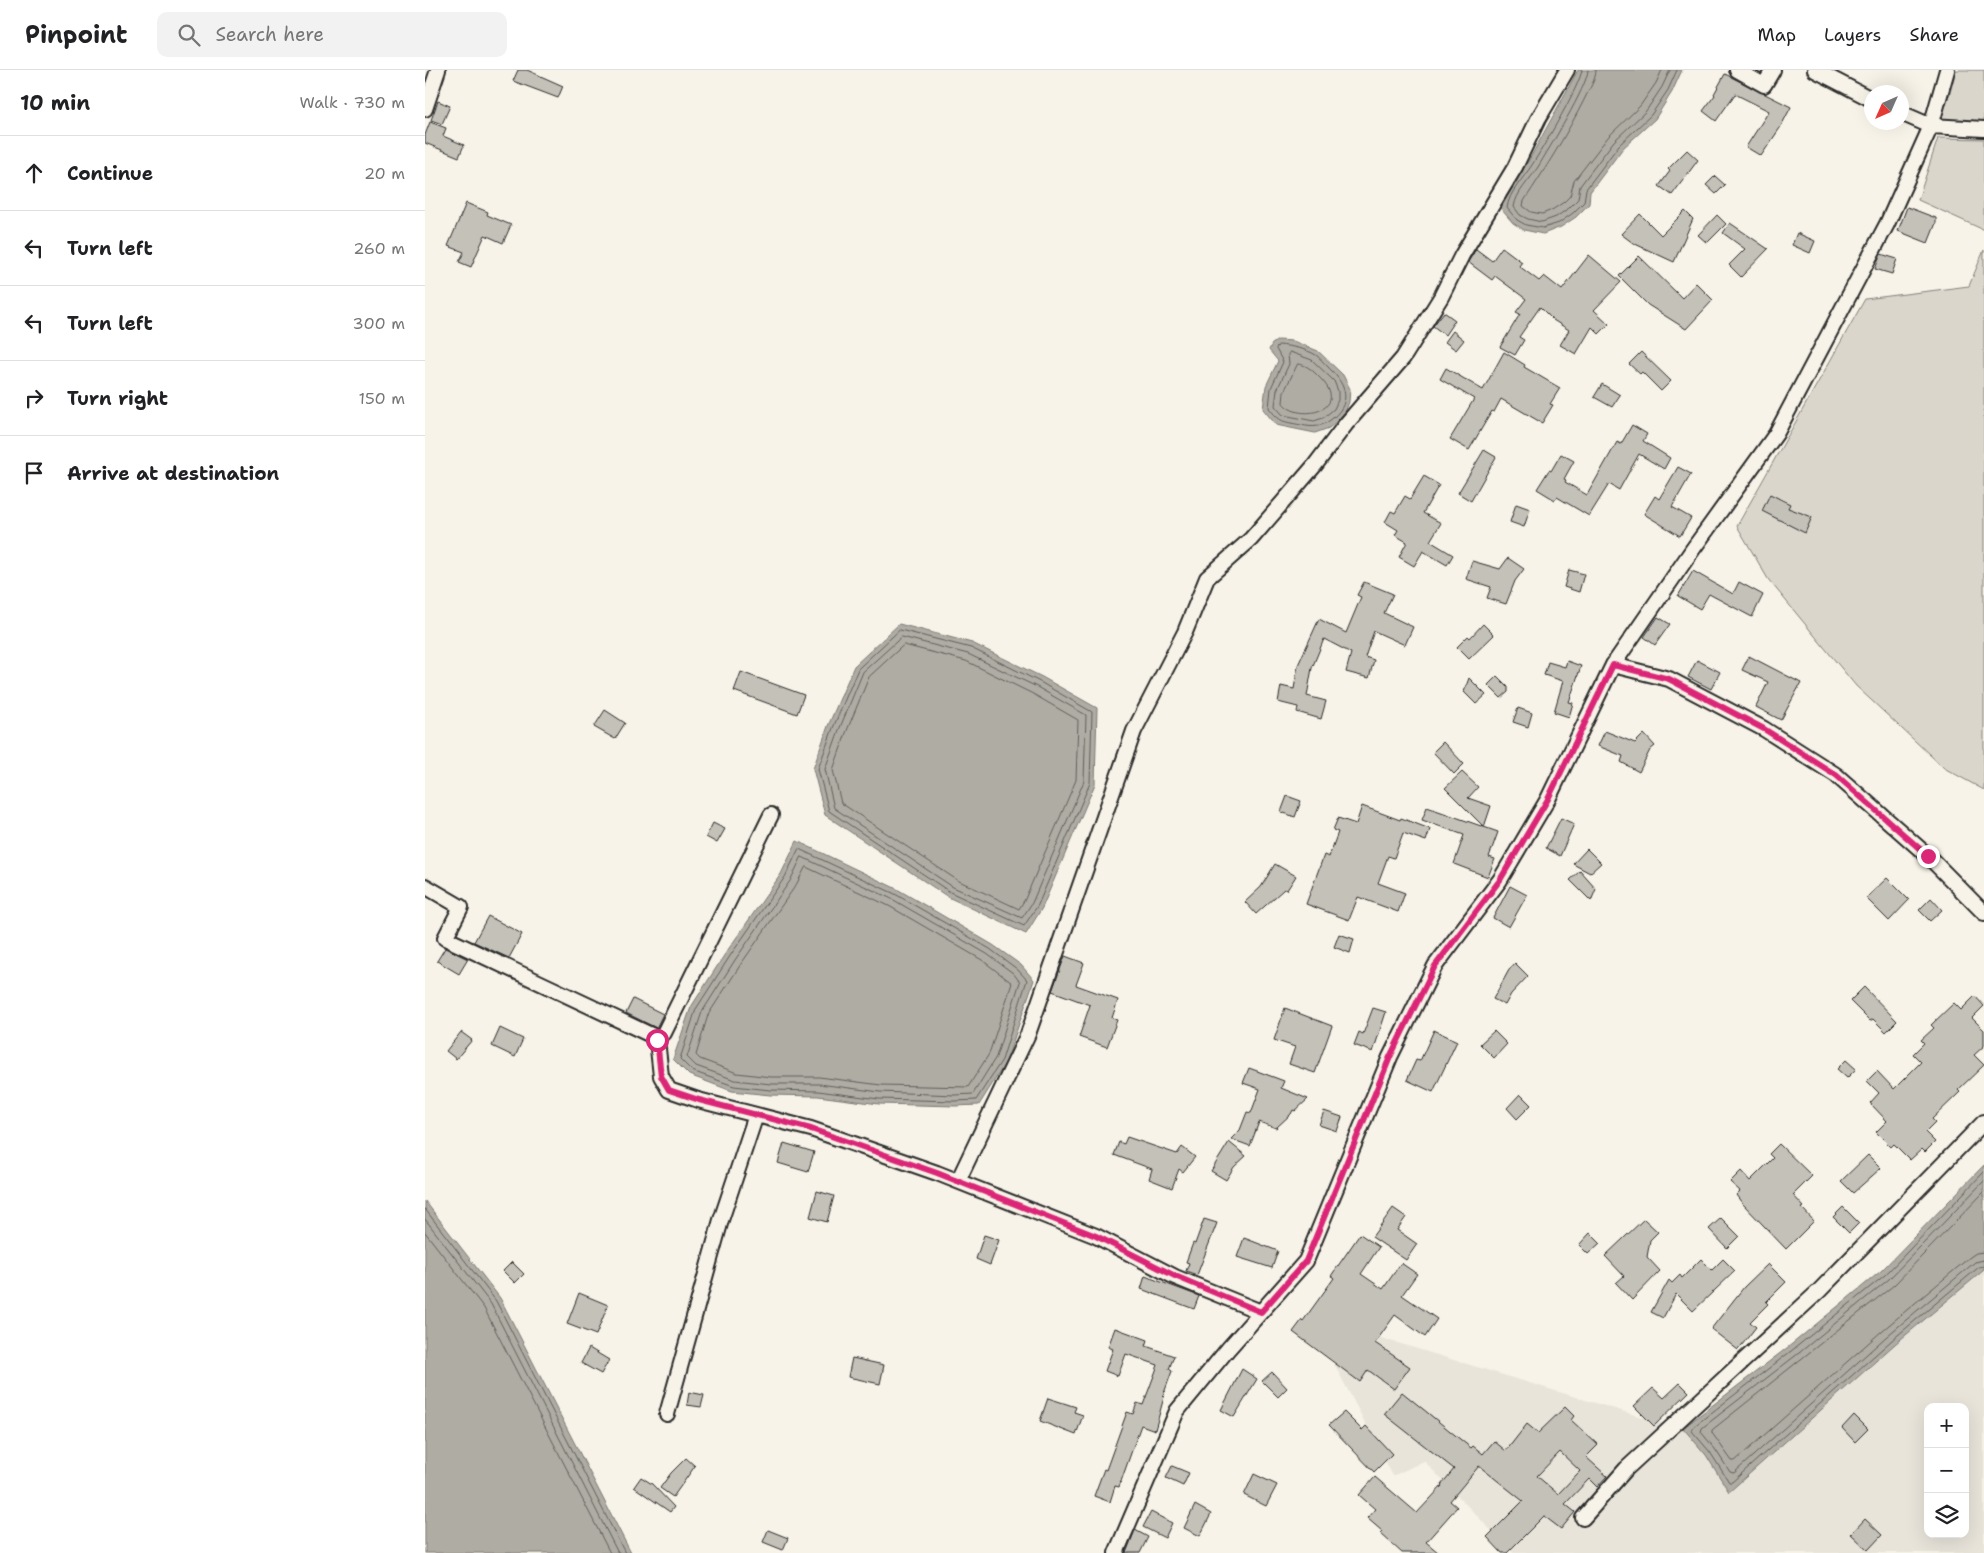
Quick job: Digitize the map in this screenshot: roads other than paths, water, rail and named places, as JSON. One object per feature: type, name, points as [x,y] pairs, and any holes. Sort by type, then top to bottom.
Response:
[{"type":"street","points":[[425,109],[438,70]]},
{"type":"street","points":[[958,1181],[1028,1034],[1134,730],[1185,632],[1207,578],[1251,539],[1403,358],[1441,297],[1462,255],[1515,167],[1538,120],[1567,70]]},
{"type":"street","points":[[1737,70],[1764,84],[1773,70]]},
{"type":"street","points":[[1815,70],[1864,95]]},
{"type":"street","points":[[1116,1553],[1177,1411],[1228,1349],[1306,1261],[1390,1057],[1435,966],[1500,880],[1548,799],[1613,665],[1776,434],[1887,224],[1931,126],[1947,70]]},
{"type":"street","points":[[1909,116],[1931,126],[1984,129]]},
{"type":"street","points":[[1613,665],[1669,679],[1764,729],[1836,775],[1928,856],[1984,913]]},
{"type":"street","points":[[657,1040],[664,1032],[771,815]]},
{"type":"street","points":[[425,886],[461,907],[445,938],[651,1034],[657,1040],[661,1076],[669,1090],[811,1129],[958,1181],[1096,1236],[1175,1276],[1261,1312]]},
{"type":"street","points":[[667,1414],[721,1220],[756,1115]]},
{"type":"street","points":[[1583,1518],[1625,1469],[1819,1291],[1984,1122]]},
{"type":"water","points":[[1578,70],[1682,70],[1672,92],[1655,119],[1623,148],[1590,192],[1589,204],[1576,217],[1561,227],[1543,234],[1524,230],[1513,223],[1501,209],[1507,192],[1528,162]]},
{"type":"water","points":[[1278,340],[1293,341],[1318,351],[1343,375],[1350,389],[1349,402],[1344,415],[1329,428],[1315,433],[1276,425],[1263,409],[1266,386],[1278,361],[1269,350],[1272,344]]},
{"type":"water","points":[[899,624],[972,643],[1042,677],[1097,708],[1095,784],[1042,908],[1026,934],[948,897],[825,815],[813,769],[828,726],[854,666]]},
{"type":"water","points":[[797,841],[897,889],[993,945],[1021,965],[1034,980],[1006,1062],[979,1105],[879,1104],[818,1096],[770,1095],[732,1091],[689,1075],[673,1059],[691,1007],[725,954],[781,874]]},
{"type":"water","points":[[1984,1165],[1984,1270],[1895,1344],[1729,1492],[1706,1455],[1683,1428],[1792,1344],[1881,1271]]},
{"type":"water","points":[[425,1201],[500,1298],[631,1553],[425,1553]]}]
